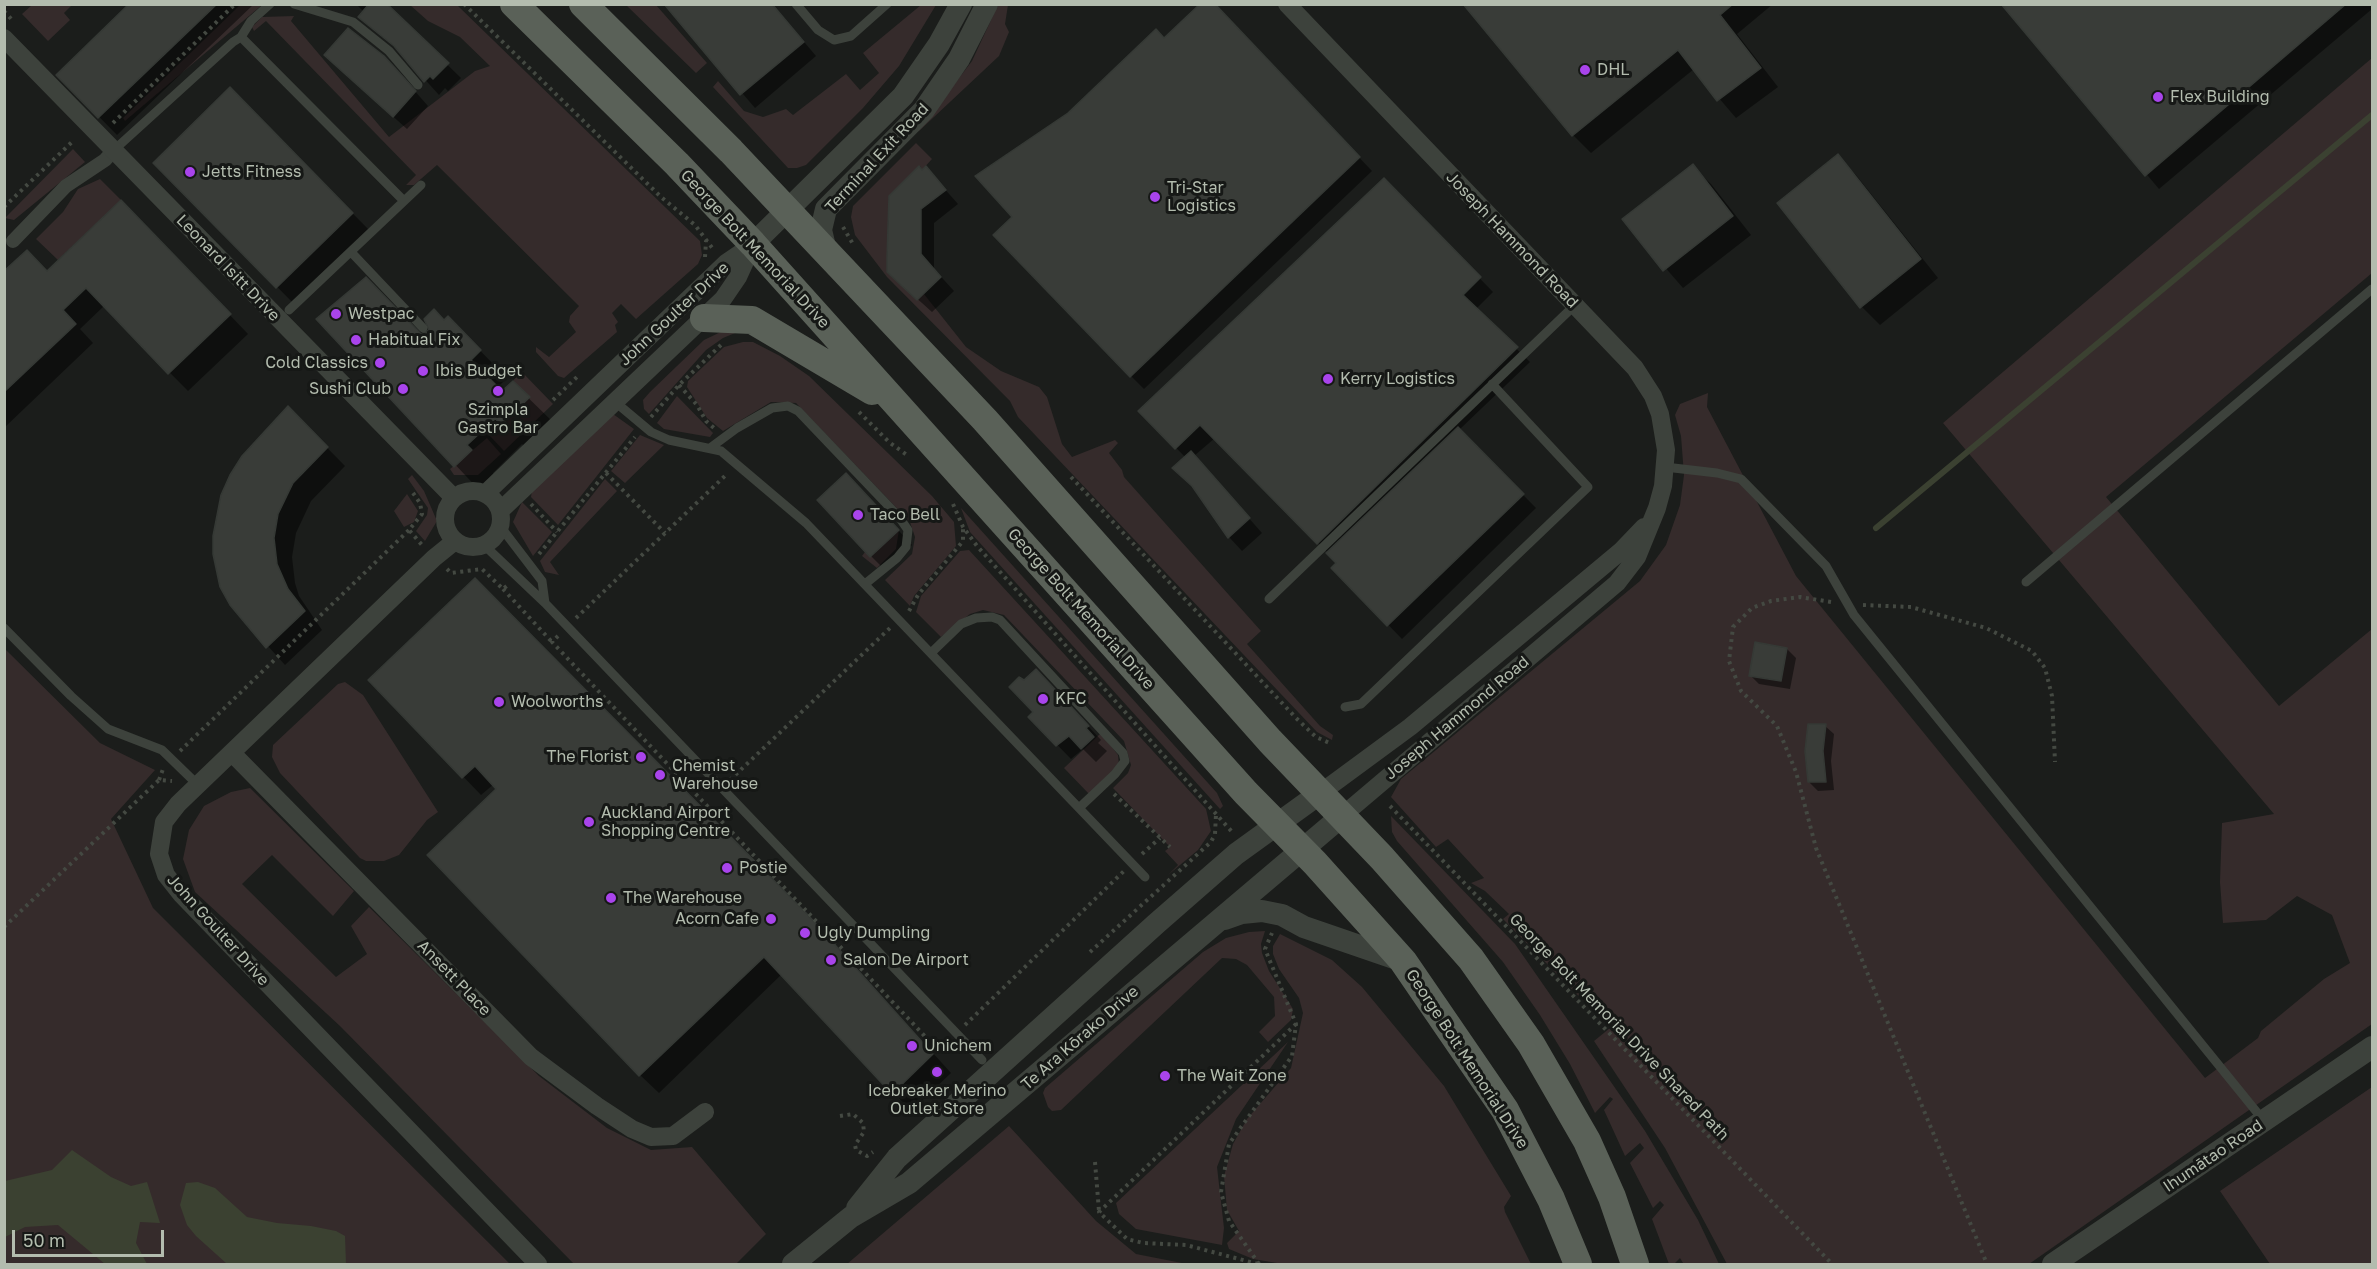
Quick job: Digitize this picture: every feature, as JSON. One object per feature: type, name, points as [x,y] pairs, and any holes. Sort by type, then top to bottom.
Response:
[{"type":"main road","name":"George Bolt Memorial Drive","points":[[514,4],[677,164],[753,244],[1246,793],[1304,851],[1403,961],[1505,1110],[1551,1199],[1578,1264]]},
{"type":"main road","points":[[583,4],[658,76],[788,210],[827,255],[985,420],[1319,794],[1342,816],[1471,959],[1531,1044],[1587,1141],[1612,1197],[1635,1264]]},
{"type":"main road","points":[[704,318],[752,320],[899,407]]},
{"type":"street","name":"Terminal Exit Road","points":[[827,255],[821,230],[826,209],[924,110],[959,59],[987,4]]},
{"type":"street","name":"Joseph Hammond Road","points":[[1287,4],[1635,368],[1653,396],[1664,430],[1665,467],[1657,508],[1637,557],[1617,583],[1342,816]]},
{"type":"street","name":"Terminal Exit Road","points":[[753,244],[903,96],[939,44],[957,10]]},
{"type":"street","name":"Leonard Isitt Drive","points":[[4,38],[454,498]]},
{"type":"street","points":[[13,241],[66,186],[105,160],[114,150]]},
{"type":"street","name":"John Goulter Drive","points":[[485,494],[726,263],[753,244]]},
{"type":"street","name":"John Goulter Drive","points":[[500,519],[614,400],[704,318],[729,291],[753,244]]},
{"type":"street","points":[[470,491],[485,494],[496,502],[500,519],[492,540],[484,545],[469,547],[455,541],[449,535],[444,520],[445,512],[454,498],[470,491]]},
{"type":"street","name":"Joseph Hammond Road","points":[[1319,794],[1410,728],[1612,559],[1638,534],[1657,508]]},
{"type":"street","name":"John Goulter Drive","points":[[455,541],[434,558],[170,814],[160,833],[159,854],[173,885],[538,1264]]},
{"type":"street","name":"Ansett Place","points":[[232,753],[531,1057],[597,1106],[632,1129],[651,1137],[673,1136],[705,1113]]},
{"type":"street","name":"Te Ara Kōrako Drive","points":[[851,1217],[906,1150],[1157,923],[1236,854],[1319,794]]},
{"type":"street","name":"Te Ara Kōrako Drive","points":[[793,1264],[851,1217],[909,1183],[1060,1057],[1212,924],[1304,851],[1342,816]]},
{"type":"street","points":[[1212,924],[1242,913],[1262,911],[1282,915],[1304,927],[1403,961]]},
{"type":"street","name":"Ihumātao Road","points":[[2053,1264],[2373,1047]]},
{"type":"lane","points":[[114,150],[241,37],[259,12],[270,4]]},
{"type":"lane","points":[[294,4],[353,22],[389,51],[418,85]]},
{"type":"lane","points":[[796,4],[818,30],[834,40],[850,36],[887,4]]},
{"type":"lane","points":[[241,37],[404,201]]},
{"type":"lane","points":[[289,310],[421,185]]},
{"type":"lane","points":[[351,252],[423,328]]},
{"type":"lane","points":[[2026,582],[2373,289]]},
{"type":"lane","points":[[1269,599],[1575,305]]},
{"type":"lane","points":[[1345,707],[1361,704],[1588,488],[1492,384]]},
{"type":"lane","points":[[614,400],[644,427],[669,440],[721,451],[806,523],[1145,877]]},
{"type":"lane","points":[[710,448],[737,428],[772,408],[788,406],[798,411],[908,530],[906,547],[897,558],[865,584]]},
{"type":"lane","points":[[1665,467],[1717,473],[1741,479],[1826,566],[1848,604],[2264,1121]]},
{"type":"lane","points":[[500,519],[542,581],[545,603]]},
{"type":"lane","points":[[484,545],[545,603],[982,1060]]},
{"type":"lane","points":[[931,653],[962,624],[976,618],[992,617],[1000,620],[1123,753],[1125,761],[1115,774],[1079,808]]},
{"type":"lane","points":[[4,628],[71,696],[108,729],[162,750],[198,785]]},
{"type":"path","points":[[112,124],[235,4]]},
{"type":"path","points":[[464,4],[661,197],[695,225],[726,263]]},
{"type":"path","points":[[4,207],[72,142]]},
{"type":"path","points":[[530,565],[679,385],[722,343]]},
{"type":"path","points":[[905,452],[912,460]]},
{"type":"path","points":[[552,642],[737,464]]},
{"type":"path","points":[[606,472],[664,533]]},
{"type":"path","points":[[525,496],[557,532]]},
{"type":"path","points":[[950,498],[963,527],[1218,816],[1211,842],[1088,955]]},
{"type":"path","points":[[721,789],[899,620],[957,550],[963,541],[963,527]]},
{"type":"path","points":[[4,927],[159,780],[164,767],[171,760],[409,530]]},
{"type":"path","points":[[503,589],[938,1049],[1160,838]]},
{"type":"path","points":[[1987,1264],[1816,848],[1796,772],[1777,726],[1741,691],[1729,661],[1733,627],[1752,608],[1771,601],[1800,597],[1848,604],[1911,608],[1986,628],[2032,651],[2045,668],[2052,696],[2055,762]]},
{"type":"path","points":[[1296,718],[1316,737],[1332,744]]},
{"type":"path","points":[[159,780],[198,785]]},
{"type":"path","name":"George Bolt Memorial Drive Shared Path","points":[[1390,806],[1832,1264]]},
{"type":"path","points":[[1259,1264],[1229,1221],[1221,1192],[1229,1144],[1292,1056],[1296,1024],[1265,950],[1272,931]]},
{"type":"path","points":[[1099,1212],[1296,1024]]},
{"type":"path","points":[[840,1116],[853,1114],[863,1123],[864,1132],[855,1145],[856,1150],[867,1156],[876,1149]]},
{"type":"path","points":[[1095,1162],[1099,1212],[1127,1239],[1143,1244],[1186,1245],[1259,1264]]},
{"type":"shaded area","points":[[32,5],[72,5],[64,13],[70,20],[48,41],[22,14]]},
{"type":"shaded area","points":[[240,5],[262,5],[125,121],[123,118]]},
{"type":"shaded area","points":[[410,5],[457,5],[700,241],[702,255],[698,264],[636,319],[621,304],[612,313],[618,322],[615,325],[617,332],[564,378],[558,376],[536,352],[536,347],[549,357],[576,332],[569,322],[570,316],[579,306],[437,165],[414,185],[406,185],[416,175],[266,21],[254,31],[252,27],[262,17],[294,16],[291,21],[389,137],[475,71],[490,66],[460,37],[428,21]]},
{"type":"shaded area","points":[[626,5],[656,5],[707,63],[696,73]]},
{"type":"shaded area","points":[[921,5],[936,5],[899,66],[863,108],[806,165],[788,168],[713,87],[718,81],[744,111],[763,117],[786,109],[793,115],[846,74],[860,90],[879,73],[863,53]]},
{"type":"shaded area","points":[[998,5],[1008,5],[1005,24],[1009,32],[999,56],[918,132],[972,61]]},
{"type":"shaded area","points":[[2372,58],[2372,273],[2106,497],[2279,706],[2372,629],[2372,1024],[2029,1264],[1727,1264],[1665,1148],[1594,1041],[1610,1028],[1503,919],[1509,914],[1485,891],[1471,883],[1484,878],[1448,839],[1436,847],[1391,797],[1401,779],[1640,581],[1666,545],[1680,505],[1684,475],[1681,436],[1675,415],[1680,404],[1708,393],[1707,407],[1796,576],[2205,1078],[2258,1038],[2261,1031],[2324,979],[2350,963],[2332,915],[2297,896],[2266,920],[2223,923],[2220,882],[2222,823],[2274,814],[1943,423]]},
{"type":"shaded area","points":[[916,143],[932,159],[922,170],[920,166],[917,168],[889,196],[887,272],[917,300],[924,294],[966,347],[1001,371],[1039,387],[1047,397],[1062,444],[1072,457],[1115,440],[1118,443],[1109,453],[1122,470],[1124,477],[1261,631],[1247,644],[1320,726],[1333,735],[1332,740],[1317,732],[1018,417],[1010,401],[887,277],[855,235],[851,217],[853,206]]},
{"type":"shaded area","points":[[73,149],[85,162],[14,220],[5,218]]},
{"type":"shaded area","points":[[100,179],[121,200],[58,260],[36,239],[63,212],[78,189]]},
{"type":"shaded area","points":[[729,328],[740,331],[723,338],[706,350],[649,414],[644,409],[643,400],[650,392],[704,340]]},
{"type":"shaded area","points":[[753,342],[780,356],[809,376],[932,496],[954,522],[956,546],[914,596],[910,606],[885,580],[912,554],[915,537],[910,522],[796,403],[771,402],[723,431],[707,418],[687,387],[688,381],[724,347]]},
{"type":"shaded area","points":[[521,371],[553,404],[504,451],[489,435],[530,398],[513,381]]},
{"type":"shaded area","points":[[677,396],[713,433],[710,437],[664,429],[657,423]]},
{"type":"shaded area","points":[[613,414],[634,429],[558,525],[531,497],[532,490]]},
{"type":"shaded area","points":[[640,435],[664,445],[625,483],[611,471]]},
{"type":"shaded area","points":[[487,438],[501,454],[478,475],[454,475],[450,469]]},
{"type":"shaded area","points":[[412,475],[424,491],[437,521],[425,541],[416,531],[427,515],[428,508],[408,479]]},
{"type":"shaded area","points":[[605,479],[617,491],[550,562],[559,575],[545,572],[540,561]]},
{"type":"shaded area","points":[[407,494],[418,511],[414,522],[404,527],[394,511]]},
{"type":"shaded area","points":[[522,502],[552,532],[533,556],[513,522]]},
{"type":"shaded area","points":[[961,508],[1217,793],[1223,806],[1220,809],[970,532]]},
{"type":"shaded area","points":[[899,530],[896,549],[877,568],[862,556],[865,552],[870,557]]},
{"type":"shaded area","points":[[969,550],[1206,809],[1211,831],[1198,850],[1168,875],[1178,865],[1165,851],[1170,847],[1113,788],[1128,773],[1131,765],[1124,741],[1004,615],[983,610],[970,614],[941,637],[916,612],[921,596],[960,551]]},
{"type":"shaded area","points":[[4,648],[100,743],[155,770],[111,819],[153,908],[510,1264],[5,1264]]},
{"type":"shaded area","points":[[345,682],[363,695],[438,812],[427,820],[399,855],[384,861],[366,861],[360,858],[280,773],[272,757],[273,745],[338,684]]},
{"type":"shaded area","points":[[1101,733],[1118,755],[1119,765],[1089,794],[1064,768]]},
{"type":"shaded area","points":[[250,788],[354,891],[333,916],[272,855],[242,884],[336,977],[367,954],[351,926],[369,907],[539,1076],[607,1128],[651,1150],[692,1147],[766,1234],[736,1264],[574,1264],[340,1026],[195,892],[183,859],[189,830],[204,806],[231,792]]},
{"type":"shaded area","points":[[1391,816],[1515,944],[1645,1131],[1698,1220],[1719,1264],[1682,1264],[1680,1258],[1674,1264],[1669,1264],[1652,1219],[1664,1205],[1660,1201],[1653,1208],[1630,1163],[1644,1148],[1640,1143],[1625,1156],[1604,1110],[1613,1099],[1610,1097],[1595,1113],[1570,1064],[1540,1015],[1503,962],[1397,841],[1392,832]]},
{"type":"shaded area","points":[[1265,931],[1261,944],[1262,953],[1269,971],[1293,1009],[1291,1020],[1268,1042],[1259,1032],[1275,1016],[1274,997],[1247,965],[1236,959],[1222,958],[1061,1110],[1052,1111],[1048,1107],[1043,1093],[1045,1088],[1203,952],[1226,938],[1249,932]]},
{"type":"shaded area","points":[[1280,934],[1332,960],[1362,987],[1444,1086],[1511,1196],[1504,1207],[1505,1212],[1531,1264],[1283,1264],[1253,1259],[1229,1249],[1227,1243],[1239,1231],[1227,1210],[1224,1176],[1233,1144],[1247,1119],[1291,1068],[1303,1013],[1299,998],[1279,969],[1273,954],[1273,946]]},
{"type":"shaded area","points":[[1288,1042],[1236,1119],[1217,1167],[1224,1228],[1222,1245],[1136,1229],[1119,1214],[1116,1203]]},
{"type":"shaded area","points":[[2372,1087],[2372,1264],[2270,1264],[2220,1191]]},
{"type":"shaded area","points":[[1009,1126],[1096,1221],[1136,1254],[1187,1264],[847,1264]]},
{"type":"shaded area","points":[[72,1150],[111,1177],[131,1186],[147,1182],[160,1223],[140,1222],[136,1243],[147,1264],[105,1264],[58,1225],[25,1227],[5,1237],[5,1181],[52,1170]]},
{"type":"shaded area","points":[[198,1182],[215,1188],[247,1217],[336,1231],[345,1236],[346,1264],[226,1263],[187,1225],[180,1205],[186,1183]]},
{"type":"building","points":[[129,4],[217,4],[98,118],[56,75]]},
{"type":"building","points":[[369,4],[387,4],[449,63],[433,79],[430,76],[424,82],[394,46],[358,17]]},
{"type":"building","points":[[664,4],[772,4],[804,42],[740,95]]},
{"type":"building","name":"Tri-Star Logistics","points":[[1200,4],[1215,4],[1360,157],[1130,377],[993,235],[1012,217],[975,176],[1068,113],[1156,29],[1164,38]]},
{"type":"building","name":"DHL","points":[[1463,4],[1733,4],[1720,15],[1761,68],[1717,101],[1678,50],[1572,136]]},
{"type":"building","name":"Flex Building","points":[[2001,4],[2346,4],[2145,176]]},
{"type":"building","points":[[348,28],[384,56],[416,91],[393,117],[324,55]]},
{"type":"building","points":[[230,87],[353,213],[276,288],[153,163]]},
{"type":"building","points":[[1838,154],[1921,259],[1860,308],[1777,203]]},
{"type":"building","points":[[1693,164],[1733,216],[1663,271],[1622,219]]},
{"type":"building","points":[[919,166],[922,170],[926,166],[946,190],[921,209],[921,254],[941,277],[917,300],[887,272],[887,258],[889,196]]},
{"type":"building","name":"Kerry Logistics","points":[[1384,178],[1481,277],[1463,295],[1518,347],[1317,544],[1200,425],[1175,449],[1138,411]]},
{"type":"building","points":[[121,200],[231,314],[168,374],[86,288],[63,310],[76,324],[4,392],[4,271],[27,250],[47,271]]},
{"type":"building","name":"Ibis Budget","points":[[366,277],[421,334],[429,330],[424,319],[434,309],[444,320],[448,316],[481,350],[471,360],[502,391],[513,381],[530,397],[502,424],[495,419],[467,445],[472,450],[454,467],[316,319]]},
{"type":"building","points":[[288,406],[328,447],[293,483],[278,514],[274,538],[277,564],[288,589],[305,611],[266,648],[230,605],[220,587],[213,554],[213,536],[221,495],[230,475],[242,456]]},
{"type":"building","name":"Kerry Logistics","points":[[1458,427],[1524,494],[1387,626],[1331,568],[1336,563],[1326,553]]},
{"type":"building","points":[[1191,451],[1250,518],[1228,538],[1192,486],[1172,468]]},
{"type":"building","name":"Taco Bell","points":[[846,473],[899,530],[870,557],[817,500]]},
{"type":"building","name":"Auckland Airport Shopping Centre","points":[[475,578],[809,916],[933,1054],[892,1094],[764,957],[639,1076],[427,855],[496,789],[475,766],[462,778],[368,680]]},
{"type":"building","points":[[1755,642],[1787,648],[1781,681],[1749,676]]},
{"type":"building","name":"KFC","points":[[1036,669],[1089,726],[1086,728],[1094,737],[1081,749],[1069,736],[1056,746],[1028,717],[1033,712],[1009,687],[1019,677],[1024,680]]},
{"type":"building","points":[[1808,724],[1826,724],[1823,751],[1826,782],[1808,782],[1805,751]]},
{"type":"waterway","points":[[1876,528],[2372,115]]},
{"type":"place","name":"DHL","points":[[1585,70]]},
{"type":"place","name":"Flex Building","points":[[2158,97]]},
{"type":"place","name":"Jetts Fitness","points":[[190,172]]},
{"type":"place","name":"Tri-Star Logistics","points":[[1155,197]]},
{"type":"place","name":"Westpac","points":[[336,314]]},
{"type":"place","name":"Habitual Fix","points":[[356,340]]},
{"type":"place","name":"Cold Classics","points":[[380,363]]},
{"type":"place","name":"Ibis Budget","points":[[423,371]]},
{"type":"place","name":"Kerry Logistics","points":[[1328,379]]},
{"type":"place","name":"Sushi Club","points":[[403,389]]},
{"type":"place","name":"Szimpla Gastro Bar","points":[[498,391]]},
{"type":"place","name":"Taco Bell","points":[[858,515]]},
{"type":"place","name":"KFC","points":[[1043,699]]},
{"type":"place","name":"Woolworths","points":[[499,702]]},
{"type":"place","name":"The Florist","points":[[641,757]]},
{"type":"place","name":"Chemist Warehouse","points":[[660,775]]},
{"type":"place","name":"Auckland Airport Shopping Centre","points":[[589,822]]},
{"type":"place","name":"Postie","points":[[727,868]]},
{"type":"place","name":"The Warehouse","points":[[611,898]]},
{"type":"place","name":"Acorn Cafe","points":[[771,919]]},
{"type":"place","name":"Ugly Dumpling","points":[[805,933]]},
{"type":"place","name":"Salon De Airport","points":[[831,960]]},
{"type":"place","name":"Unichem","points":[[912,1046]]},
{"type":"place","name":"Icebreaker Merino Outlet Store","points":[[937,1072]]},
{"type":"place","name":"The Wait Zone","points":[[1165,1076]]}]
